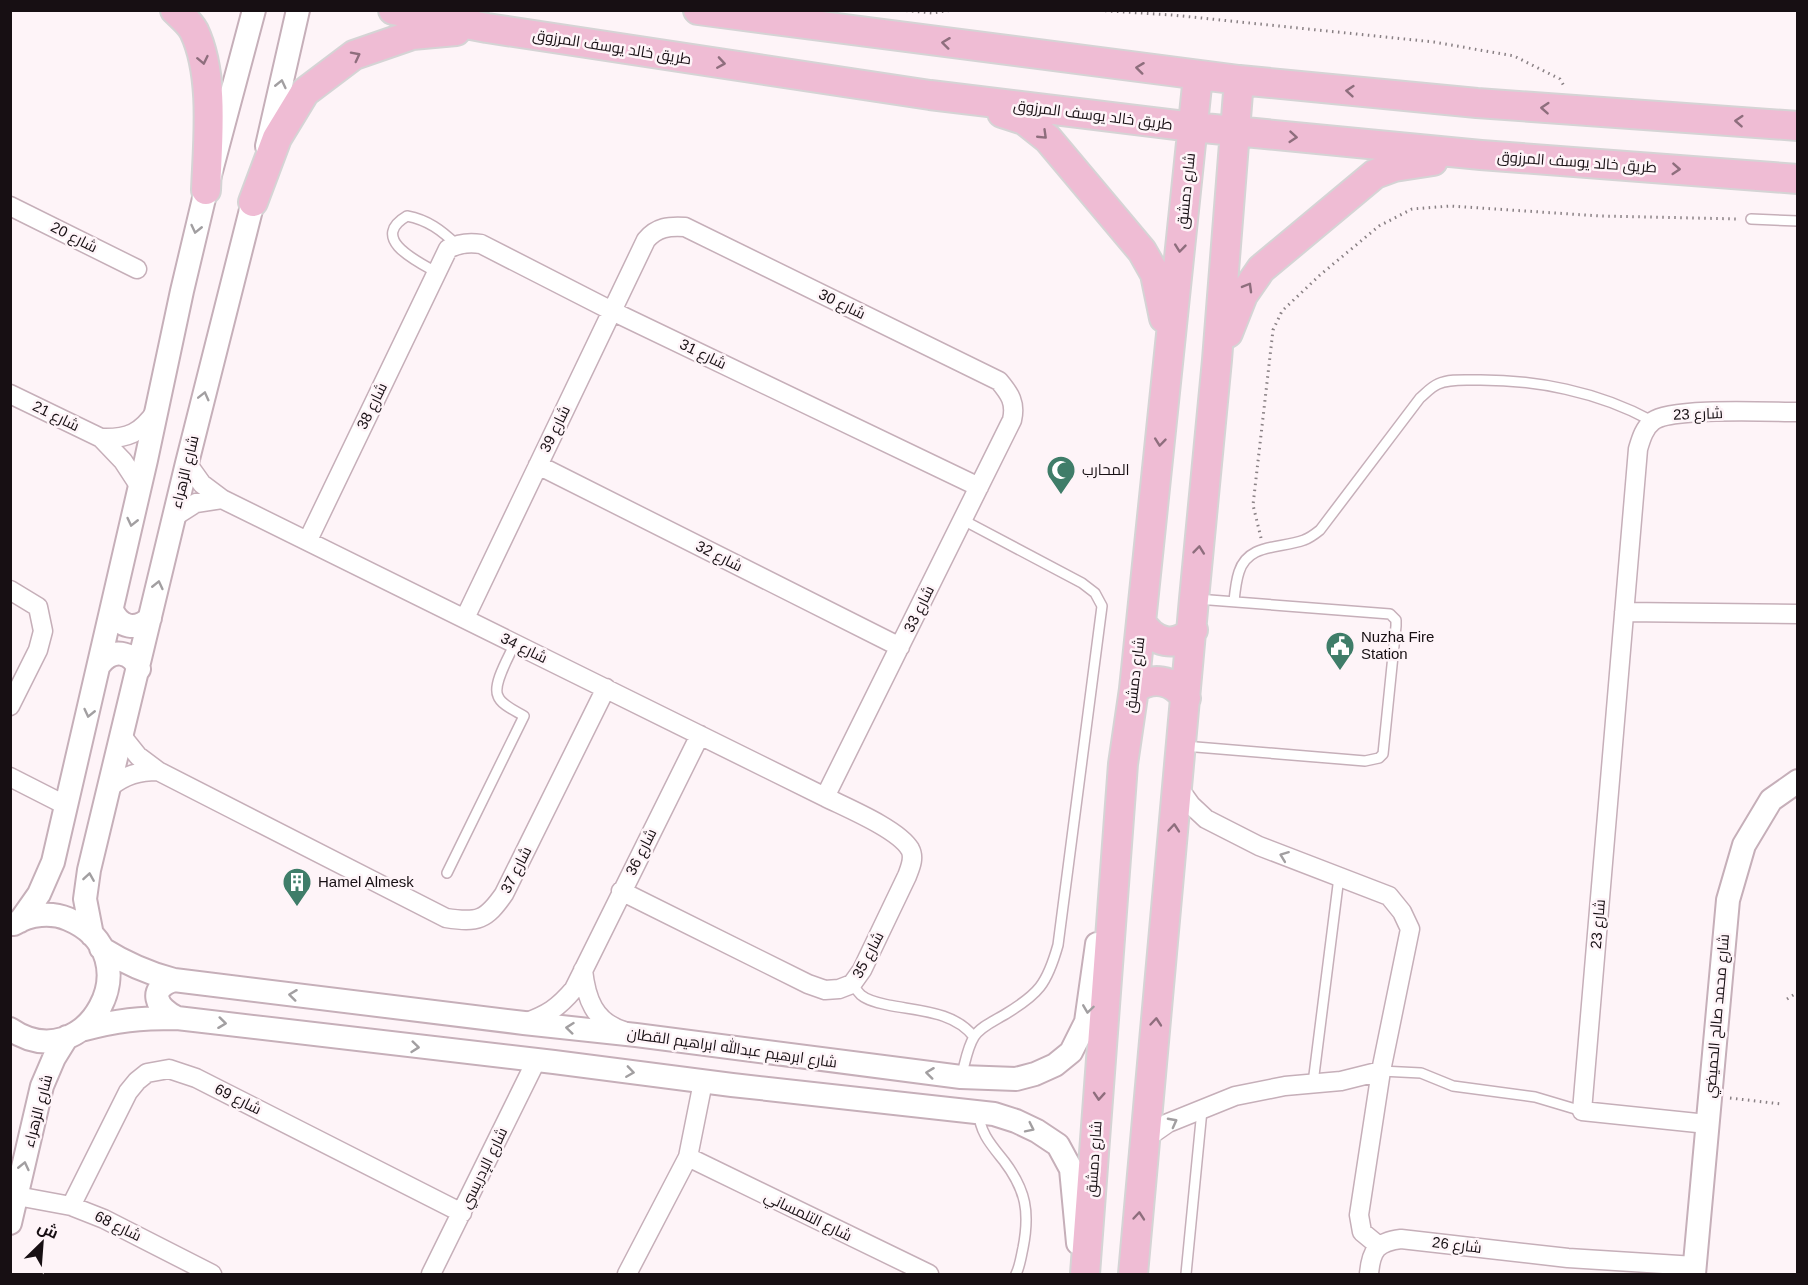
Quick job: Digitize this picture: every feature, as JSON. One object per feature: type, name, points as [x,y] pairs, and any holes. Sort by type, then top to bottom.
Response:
[{"type":"main road","points":[[175,10],[193,28],[204,60],[209,124],[206,190]]},
{"type":"main road","name":"طريق خالد يوسف المرزوق","points":[[393,10],[487,27],[930,95],[1193,127],[1481,155],[1797,178]]},
{"type":"main road","points":[[698,10],[1198,76],[1477,103],[1797,126]]},
{"type":"main road","points":[[254,202],[277,138],[305,92],[354,55],[412,35],[487,27]]},
{"type":"main road","name":"شارع دمشق","points":[[1083,1275],[1123,764],[1134,689],[1198,76]]},
{"type":"main road","points":[[1133,1275],[1217,360],[1239,80]]},
{"type":"main road","points":[[930,95],[1015,116],[1031,124],[1048,139],[1149,262],[1155,274],[1161,299],[1168,355]]},
{"type":"main road","points":[[1217,360],[1243,295],[1256,275],[1375,174],[1394,167],[1481,155]]},
{"type":"main road","points":[[1141,622],[1151,636],[1164,642],[1180,640],[1193,630]]},
{"type":"main road","points":[[1134,689],[1142,683],[1162,681],[1172,684],[1186,698]]},
{"type":"street","points":[[15,923],[39,894],[53,862],[140,488],[182,291],[206,190],[254,10]]},
{"type":"street","name":"شارع الزهراء","points":[[10,1223],[42,1086],[54,1058],[74,1034],[96,1016],[105,1000],[109,982],[107,963],[97,941],[85,899],[89,870],[187,463],[254,202],[298,10]]},
{"type":"street","name":"شارع 20","points":[[10,206],[137,269]]},
{"type":"street","name":"شارع 30","points":[[646,240],[653,232],[662,228],[685,227],[999,381],[1013,401],[1012,420]]},
{"type":"street","name":"شارع 39","points":[[465,618],[646,240]]},
{"type":"street","name":"شارع 31","points":[[457,245],[481,244],[612,311],[979,487]]},
{"type":"street","points":[[436,272],[448,249],[457,245]]},
{"type":"street","name":"شارع 38","points":[[308,540],[436,272]]},
{"type":"street","name":"شارع 21","points":[[10,394],[101,438],[123,460],[140,488]]},
{"type":"street","points":[[101,438],[118,439],[134,434],[147,424],[156,411]]},
{"type":"street","name":"شارع 23","points":[[1582,1111],[1638,449],[1643,433],[1652,421],[1665,415],[1797,412]]},
{"type":"street","name":"شارع 33","points":[[825,797],[1012,420]]},
{"type":"street","name":"شارع 34","points":[[187,463],[202,484],[222,499],[825,797]]},
{"type":"street","name":"شارع 32","points":[[538,465],[900,647]]},
{"type":"street","points":[[174,517],[196,503],[222,499]]},
{"type":"street","points":[[10,590],[38,607],[43,631],[38,650],[10,706]]},
{"type":"street","points":[[112,610],[115,618],[129,627],[137,627],[150,618]]},
{"type":"street","points":[[1624,612],[1797,614]]},
{"type":"street","points":[[100,664],[105,657],[121,652],[129,656],[139,669]]},
{"type":"street","name":"شارع 37","points":[[123,735],[138,756],[158,771],[446,918],[466,921],[481,918],[492,911],[504,894],[606,688]]},
{"type":"street","name":"شارع 36","points":[[524,1023],[543,1016],[561,1005],[574,989],[700,735]]},
{"type":"street","name":"شارع ابرهيم عبدالله ابراهيم القطان","points":[[15,923],[32,916],[48,915],[64,918],[79,924],[124,962],[152,975],[174,980],[972,1078],[1016,1079],[1055,1065],[1071,1052],[1086,1022],[1123,764]]},
{"type":"street","points":[[110,787],[121,778],[133,773],[158,771]]},
{"type":"street","points":[[10,777],[67,806]]},
{"type":"street","name":"شارع محمد صالح الحميضي","points":[[1694,1270],[1728,900],[1744,844],[1771,800],[1797,781]]},
{"type":"street","points":[[1178,787],[1191,805],[1206,819],[1259,846],[1389,897],[1402,912],[1410,929],[1381,1071],[1359,1215],[1362,1232],[1379,1246],[1373,1253],[1369,1275]]},
{"type":"street","name":"شارع 35","points":[[621,891],[808,984],[825,990],[839,989],[852,984],[862,970],[912,862],[910,850],[893,832],[825,797]]},
{"type":"street","points":[[584,970],[585,993],[596,1013],[614,1028],[636,1035]]},
{"type":"street","points":[[174,980],[165,983],[159,990],[157,999],[161,1008],[177,1018]]},
{"type":"street","points":[[325,1036],[333,1033],[339,1027],[342,1019],[341,1010],[336,1003],[328,999]]},
{"type":"street","points":[[381,1005],[372,1009],[365,1024],[368,1032],[382,1043]]},
{"type":"street","points":[[10,1029],[31,1039],[47,1040],[138,1018],[177,1018],[703,1082],[994,1114],[1037,1131],[1058,1145],[1071,1168],[1083,1275]]},
{"type":"street","name":"شارع الإدريسي","points":[[431,1275],[536,1061]]},
{"type":"street","points":[[837,1097],[845,1094],[852,1080],[851,1072],[846,1065],[838,1062]]},
{"type":"street","points":[[879,1066],[871,1071],[866,1084],[868,1091],[879,1101]]},
{"type":"street","name":"شارع 69","points":[[71,1206],[128,1092],[147,1073],[169,1068],[196,1078],[462,1213]]},
{"type":"street","points":[[1146,1139],[1168,1123],[1235,1096],[1285,1086],[1341,1081],[1381,1071]]},
{"type":"street","points":[[972,1078],[990,1083],[995,1089],[996,1097],[993,1105],[987,1111],[979,1113]]},
{"type":"street","points":[[627,1275],[688,1157],[703,1082]]},
{"type":"street","points":[[1582,1111],[1707,1124]]},
{"type":"street","name":"شارع التلمساني","points":[[688,1157],[929,1275]]},
{"type":"street","name":"شارع 68","points":[[17,1196],[71,1206],[104,1218],[212,1275]]},
{"type":"street","name":"شارع 26","points":[[1379,1246],[1386,1241],[1401,1239],[1567,1266],[1694,1270]]},
{"type":"lane","points":[[436,272],[415,261],[398,248],[393,239],[392,230],[398,221],[407,216],[423,219],[441,230],[457,245]]},
{"type":"lane","points":[[1751,219],[1797,221]]},
{"type":"lane","points":[[1234,600],[1238,573],[1243,562],[1251,554],[1264,548],[1302,541],[1320,530],[1420,398],[1436,384],[1465,380],[1534,383],[1614,404],[1652,421]]},
{"type":"lane","points":[[963,520],[1082,582],[1095,593],[1102,606],[1058,945],[1053,964],[1039,990],[1023,1004],[989,1023],[974,1037]]},
{"type":"lane","points":[[1181,746],[1365,761],[1380,758],[1383,754],[1396,626],[1393,616],[1234,600],[1194,599]]},
{"type":"lane","points":[[447,873],[524,716],[504,704],[498,697],[497,684],[515,643]]},
{"type":"lane","points":[[1313,1083],[1339,877]]},
{"type":"lane","points":[[852,984],[861,996],[874,1002],[941,1015],[958,1021],[967,1028],[974,1037],[972,1078]]},
{"type":"lane","points":[[1381,1071],[1420,1073],[1453,1086],[1535,1098],[1582,1111]]},
{"type":"lane","points":[[1186,1275],[1202,1109]]},
{"type":"lane","points":[[979,1113],[981,1129],[1018,1180],[1024,1197],[1028,1216],[1016,1275]]},
{"type":"path","points":[[900,10],[932,14],[952,10]]},
{"type":"path","points":[[1094,10],[1172,15],[1434,42],[1514,56],[1560,79],[1574,110]]},
{"type":"path","points":[[1264,548],[1253,505],[1273,330],[1282,311],[1320,275],[1379,226],[1412,209],[1450,206],[1600,216],[1751,219]]},
{"type":"path","points":[[1787,999],[1797,992]]},
{"type":"path","points":[[1710,1096],[1781,1104]]},
{"type":"place","name":"المحارب","points":[[1061,496]]},
{"type":"place","name":"Nuzha Fire Station","points":[[1340,672]]},
{"type":"place","name":"Hamel Almesk","points":[[297,908]]}]
